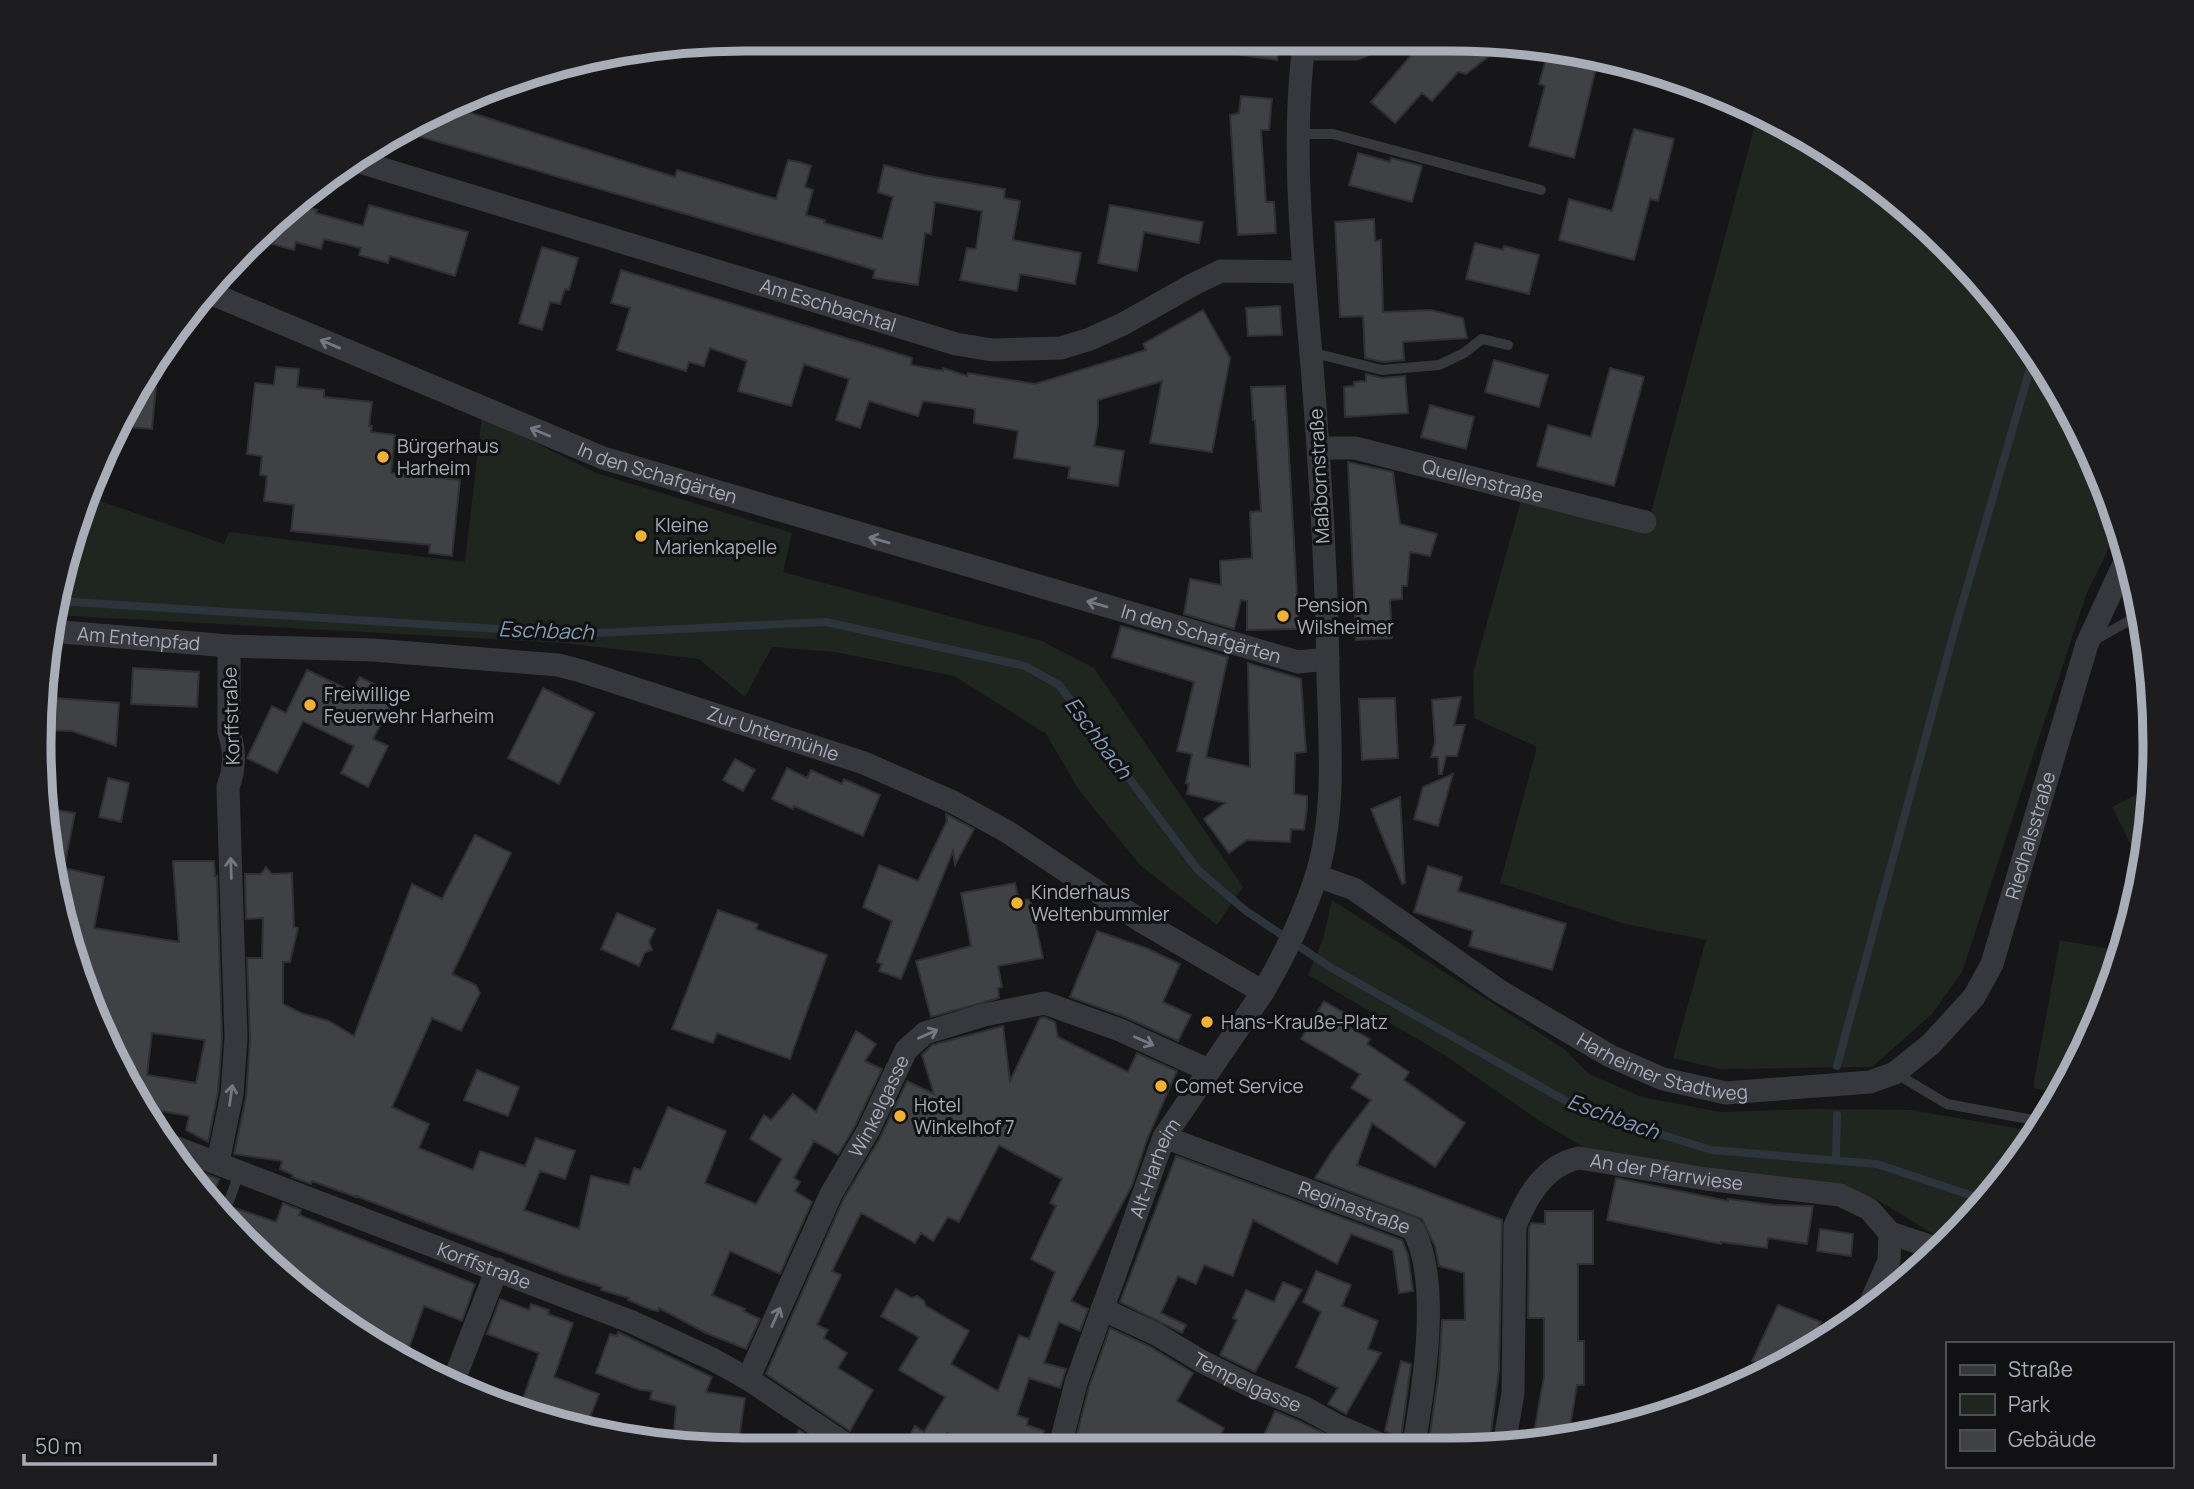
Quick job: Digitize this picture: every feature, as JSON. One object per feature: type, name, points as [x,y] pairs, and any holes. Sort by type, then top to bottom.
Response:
[{"type":"street","name":"Maßbornstraße","points":[[1303,911],[1317,876],[1330,776],[1328,659],[1318,448],[1304,272],[1299,134],[1305,51]]},
{"type":"street","name":"Am Eschbachtal","points":[[366,164],[957,344],[992,350],[1061,348],[1090,339],[1222,271],[1304,272]]},
{"type":"street","name":"In den Schafgärten","points":[[216,296],[603,458],[1298,662],[1328,659]]},
{"type":"street","name":"Quellenstraße","points":[[1318,448],[1355,447],[1645,523]]},
{"type":"street","name":"Riedhalsstraße","points":[[1895,1073],[1931,1044],[1973,997],[1992,964],[2087,644],[2121,570]]},
{"type":"street","name":"Am Entenpfad","points":[[60,632],[229,646]]},
{"type":"street","name":"Zur Untermühle","points":[[229,646],[373,650],[558,665],[864,763],[953,802],[1006,831],[1141,921],[1263,992]]},
{"type":"street","name":"Korffstraße","points":[[218,1162],[232,1094],[236,1038],[228,787],[233,774],[233,744],[229,732],[229,646]]},
{"type":"street","name":"Harheimer Stadtweg","points":[[1317,876],[1354,889],[1498,990],[1610,1056],[1663,1079],[1726,1093],[1870,1082],[1895,1073]]},
{"type":"street","name":"Alt-Harheim","points":[[1062,1438],[1076,1383],[1164,1136],[1263,992],[1303,911]]},
{"type":"street","name":"Winkelgasse","points":[[748,1379],[831,1194],[868,1131],[906,1050],[925,1033],[984,1015],[1045,1003],[1120,1030],[1208,1070]]},
{"type":"street","name":"Reginastraße","points":[[1164,1136],[1413,1229],[1420,1243],[1427,1273],[1423,1391],[1415,1438]]},
{"type":"street","name":"Korffstraße","points":[[181,1149],[632,1322],[748,1379]]},
{"type":"street","name":"An der Pfarrwiese","points":[[1506,1436],[1513,1393],[1516,1226],[1524,1205],[1535,1188],[1564,1161],[1579,1158],[1706,1179],[1840,1195],[1869,1209],[1890,1233]]},
{"type":"street","points":[[1875,1292],[1889,1261],[1890,1233],[1928,1246]]},
{"type":"street","points":[[456,1375],[497,1269]]},
{"type":"street","name":"Tempelgasse","points":[[1102,1309],[1156,1334],[1250,1385],[1305,1408],[1365,1438]]},
{"type":"street","points":[[748,1379],[835,1438]]},
{"type":"lane","points":[[1299,134],[1333,134],[1541,190]]},
{"type":"lane","points":[[1310,352],[1382,370],[1438,365],[1464,353],[1482,340],[1508,345]]},
{"type":"lane","points":[[2087,644],[2132,620]]},
{"type":"lane","points":[[1895,1073],[1947,1104],[2032,1120]]},
{"type":"lane","points":[[227,1206],[240,1171]]},
{"type":"green space","points":[[1756,122],[1835,168],[1872,194],[1940,254],[1971,287],[2026,359],[2072,438],[2090,479],[2112,541],[2086,595],[1962,972],[1932,1014],[1872,1067],[1720,1069],[1673,1058],[1706,940],[1625,924],[1500,883],[1537,747],[1474,718],[1473,673],[1522,497],[1646,531]]},
{"type":"green space","points":[[482,416],[596,473],[792,533],[783,572],[1042,641],[1094,668],[1243,887],[1217,925],[1140,865],[1079,790],[1046,734],[954,676],[835,652],[772,647],[745,697],[699,659],[563,643],[63,615],[74,565],[96,500],[224,544],[229,532],[465,562]]},
{"type":"green space","points":[[2142,792],[2134,852],[2112,807]]},
{"type":"green space","points":[[1332,900],[1564,1049],[1589,1074],[1642,1097],[1720,1112],[1912,1110],[2026,1130],[2000,1167],[1939,1236],[1873,1197],[1594,1153],[1541,1122],[1443,1054],[1308,975],[1323,939]]},
{"type":"green space","points":[[2060,940],[2112,949],[2090,1010],[2050,1091],[2033,1088]]},
{"type":"building","points":[[1212,51],[1278,51],[1277,60]]},
{"type":"building","points":[[1415,51],[1484,52],[1488,57],[1466,74],[1458,72],[1432,101],[1422,93],[1395,123],[1371,102]]},
{"type":"building","points":[[1546,58],[1596,68],[1574,158],[1529,146],[1545,86],[1539,84]]},
{"type":"building","points":[[1241,96],[1272,99],[1269,130],[1261,130],[1266,202],[1274,202],[1276,233],[1238,235],[1230,115],[1239,113]]},
{"type":"building","points":[[464,111],[675,177],[677,170],[776,199],[788,160],[799,162],[811,166],[805,187],[813,190],[806,215],[825,220],[824,223],[882,239],[893,197],[878,192],[884,165],[923,175],[1005,189],[1004,198],[1020,201],[1013,240],[1081,253],[1075,284],[1020,274],[1017,291],[960,280],[967,248],[976,249],[982,211],[935,202],[931,234],[925,233],[918,285],[873,278],[875,270],[414,135]]},
{"type":"building","points":[[1634,129],[1674,139],[1658,201],[1650,199],[1634,260],[1559,240],[1569,199],[1612,211]]},
{"type":"building","points":[[1358,153],[1390,162],[1391,158],[1422,166],[1412,202],[1349,185]]},
{"type":"building","points":[[369,205],[468,232],[455,276],[390,256],[388,263],[359,255],[361,248],[324,239],[321,249],[296,242],[294,250],[266,242],[306,207],[317,210],[316,213],[363,226]]},
{"type":"building","points":[[1110,205],[1203,222],[1199,243],[1144,232],[1137,271],[1098,263]]},
{"type":"building","points":[[1374,219],[1375,241],[1381,240],[1383,312],[1431,310],[1463,318],[1467,338],[1403,342],[1404,360],[1383,362],[1365,358],[1363,316],[1340,317],[1335,222]]},
{"type":"building","points":[[1475,243],[1503,250],[1504,246],[1539,255],[1529,294],[1466,279]]},
{"type":"building","points":[[542,247],[578,258],[569,290],[565,289],[560,304],[550,302],[542,330],[519,323]]},
{"type":"building","points":[[621,270],[912,358],[911,365],[943,371],[943,368],[967,376],[968,373],[1035,384],[1146,350],[1143,344],[1203,310],[1230,358],[1212,452],[1150,443],[1162,381],[1098,400],[1098,425],[1094,446],[1124,451],[1118,486],[1068,478],[1070,467],[1014,458],[1018,431],[974,423],[975,409],[923,401],[918,416],[869,401],[860,428],[836,420],[849,379],[804,364],[791,406],[738,391],[747,361],[710,348],[704,366],[689,362],[686,371],[617,350],[630,308],[611,303]]},
{"type":"building","points":[[1280,306],[1282,335],[1248,336],[1246,308]]},
{"type":"building","points":[[1494,360],[1548,375],[1539,407],[1485,392]]},
{"type":"building","points":[[276,367],[299,369],[297,387],[324,390],[324,397],[372,402],[369,426],[372,426],[371,432],[395,435],[391,473],[460,480],[452,556],[429,553],[430,545],[291,531],[294,505],[264,501],[267,476],[260,475],[262,456],[247,454],[255,383],[274,385]]},
{"type":"building","points":[[1610,368],[1644,377],[1614,486],[1537,466],[1548,425],[1591,437]]},
{"type":"building","points":[[1366,374],[1382,378],[1405,376],[1408,413],[1345,417],[1344,387],[1354,386],[1354,382],[1366,381]]},
{"type":"building","points":[[157,377],[152,429],[128,427]]},
{"type":"building","points":[[1285,386],[1299,629],[1247,630],[1247,601],[1241,600],[1234,629],[1184,614],[1190,579],[1221,585],[1220,561],[1252,558],[1250,512],[1261,511],[1251,387]]},
{"type":"building","points":[[1430,405],[1474,417],[1466,449],[1421,437]]},
{"type":"building","points":[[1348,462],[1393,472],[1400,524],[1437,534],[1430,556],[1410,552],[1407,586],[1402,586],[1402,599],[1390,600],[1392,638],[1356,640]]},
{"type":"building","points":[[1121,626],[1228,657],[1206,757],[1250,767],[1248,663],[1301,679],[1306,752],[1295,753],[1294,794],[1307,796],[1307,808],[1304,830],[1291,829],[1290,842],[1247,840],[1229,853],[1204,819],[1225,803],[1187,794],[1189,784],[1186,783],[1192,754],[1177,751],[1194,682],[1112,657]]},
{"type":"building","points":[[133,668],[199,672],[197,707],[131,704]]},
{"type":"building","points":[[307,670],[351,691],[360,677],[390,692],[385,702],[391,705],[373,739],[388,746],[368,787],[341,773],[354,746],[303,721],[277,773],[247,758],[272,706],[286,713]]},
{"type":"building","points":[[543,688],[594,713],[559,784],[508,758]]},
{"type":"building","points":[[1461,697],[1454,725],[1465,725],[1457,756],[1446,756],[1442,774],[1439,774],[1438,757],[1431,757],[1435,742],[1432,700]]},
{"type":"building","points":[[52,698],[119,703],[116,746],[72,731],[51,730]]},
{"type":"building","points":[[1395,698],[1398,758],[1362,760],[1359,699]]},
{"type":"building","points":[[735,759],[755,770],[743,791],[723,780]]},
{"type":"building","points":[[787,768],[807,778],[811,770],[842,784],[844,779],[880,795],[863,836],[772,799]]},
{"type":"building","points":[[1453,774],[1438,826],[1414,819],[1423,787]]},
{"type":"building","points":[[108,778],[129,783],[121,822],[99,817]]},
{"type":"building","points":[[1400,797],[1405,883],[1402,884],[1371,809]]},
{"type":"building","points":[[54,810],[75,813],[64,868],[104,877],[94,928],[179,942],[173,861],[214,861],[217,876],[222,1038],[218,1092],[208,1142],[186,1130],[189,1116],[156,1110],[122,1051],[104,1010],[74,924],[64,880]],"holes":[[[152,1033],[205,1040],[196,1083],[147,1075]]]},
{"type":"building","points":[[946,814],[974,829],[955,865],[953,851],[901,979],[879,971],[882,964],[877,962],[892,921],[863,907],[879,865],[918,881],[947,821]]},
{"type":"building","points":[[475,835],[511,853],[452,974],[476,985],[480,993],[461,1031],[432,1018],[392,1107],[429,1124],[419,1148],[473,1170],[480,1151],[525,1166],[536,1138],[575,1151],[565,1179],[540,1171],[524,1210],[579,1229],[591,1176],[629,1185],[634,1168],[641,1170],[668,1107],[726,1131],[705,1183],[756,1204],[782,1159],[750,1139],[764,1115],[771,1120],[793,1094],[816,1112],[856,1031],[876,1044],[865,1061],[882,1069],[838,1155],[814,1141],[794,1178],[800,1182],[795,1191],[812,1202],[780,1274],[730,1251],[712,1295],[745,1309],[743,1311],[760,1319],[746,1349],[706,1333],[659,1308],[658,1311],[652,1310],[628,1300],[629,1298],[601,1290],[602,1287],[356,1196],[292,1177],[293,1175],[280,1169],[282,1161],[234,1154],[246,1097],[250,1039],[247,958],[262,958],[263,918],[246,919],[245,874],[261,874],[266,867],[272,874],[292,873],[294,927],[298,928],[290,962],[283,962],[283,1004],[301,1013],[329,1021],[354,1036],[412,884],[442,899]]},
{"type":"building","points":[[1428,866],[1462,877],[1458,891],[1566,924],[1552,970],[1469,946],[1473,931],[1414,912]]},
{"type":"building","points":[[1015,883],[1019,901],[1030,899],[1043,958],[998,966],[1002,987],[998,988],[999,998],[931,1017],[916,961],[971,946],[961,893]]},
{"type":"building","points":[[718,910],[758,924],[756,929],[827,955],[790,1059],[717,1033],[713,1043],[672,1029]]},
{"type":"building","points":[[617,913],[655,929],[649,942],[652,950],[645,952],[639,966],[601,949]]},
{"type":"building","points":[[1097,931],[1146,948],[1180,964],[1163,1002],[1191,1015],[1178,1041],[1125,1017],[1070,997]]},
{"type":"building","points":[[1324,1001],[1354,1019],[1349,1027],[1370,1039],[1367,1044],[1409,1072],[1404,1080],[1465,1123],[1435,1167],[1372,1123],[1357,1165],[1502,1220],[1499,1370],[1490,1437],[1430,1434],[1439,1370],[1442,1320],[1465,1320],[1464,1273],[1439,1266],[1435,1246],[1422,1219],[1315,1178],[1371,1100],[1351,1088],[1360,1074],[1301,1039]]},
{"type":"building","points":[[1040,1018],[1055,1022],[1058,1037],[1128,1072],[1137,1053],[1177,1071],[1148,1137],[1132,1185],[1071,1301],[1088,1309],[1080,1331],[1059,1322],[1044,1363],[1066,1369],[1060,1388],[1029,1378],[1017,1415],[1028,1419],[1027,1425],[1044,1431],[1042,1438],[959,1438],[947,1433],[944,1438],[908,1438],[915,1426],[924,1432],[945,1397],[899,1370],[919,1337],[881,1316],[896,1289],[912,1298],[917,1296],[926,1306],[969,1331],[951,1364],[998,1391],[1019,1335],[1029,1339],[1055,1272],[1031,1259],[1056,1206],[1050,1203],[1062,1179],[999,1145],[959,1222],[948,1217],[933,1241],[921,1233],[915,1243],[861,1213],[832,1271],[841,1275],[817,1325],[828,1330],[824,1338],[847,1353],[838,1368],[873,1390],[850,1431],[766,1374],[843,1200],[880,1138],[907,1081],[934,1094],[922,1055],[932,1045],[1003,1026],[1010,1081]]},
{"type":"building","points":[[477,1070],[519,1087],[508,1116],[464,1100]]},
{"type":"building","points":[[1176,1156],[1402,1240],[1408,1255],[1413,1291],[1399,1293],[1393,1250],[1351,1234],[1337,1264],[1253,1220],[1233,1276],[1204,1265],[1196,1284],[1178,1276],[1161,1313],[1186,1325],[1182,1333],[1120,1302]]},
{"type":"building","points":[[198,1172],[219,1179],[215,1192]]},
{"type":"building","points":[[1616,1178],[1728,1201],[1813,1206],[1807,1244],[1768,1238],[1767,1248],[1721,1244],[1607,1220]]},
{"type":"building","points":[[283,1203],[301,1210],[299,1215],[475,1284],[462,1321],[424,1306],[408,1351],[322,1295],[287,1266],[233,1213],[235,1208],[276,1222]]},
{"type":"building","points":[[1545,1211],[1593,1211],[1593,1264],[1578,1264],[1578,1341],[1584,1341],[1584,1385],[1577,1385],[1570,1427],[1534,1433],[1544,1377],[1544,1318],[1528,1318],[1529,1229],[1531,1223],[1545,1224]]},
{"type":"building","points":[[1820,1229],[1853,1234],[1851,1256],[1817,1251]]},
{"type":"building","points":[[1316,1271],[1351,1285],[1342,1306],[1378,1321],[1368,1349],[1381,1353],[1346,1414],[1328,1404],[1338,1388],[1296,1367],[1321,1312],[1303,1302]]},
{"type":"building","points":[[1283,1282],[1302,1290],[1255,1372],[1220,1355],[1237,1320],[1233,1318],[1246,1290],[1274,1302]]},
{"type":"building","points":[[500,1299],[529,1310],[531,1304],[549,1310],[548,1314],[573,1323],[554,1377],[599,1394],[589,1420],[522,1401],[539,1353],[487,1334]]},
{"type":"building","points":[[1778,1305],[1821,1322],[1817,1332],[1796,1345],[1761,1364],[1752,1361]]},
{"type":"building","points":[[1110,1328],[1149,1346],[1193,1373],[1177,1401],[1224,1428],[1218,1438],[1086,1438],[1077,1434],[1089,1387]]},
{"type":"building","points":[[618,1332],[712,1377],[706,1392],[745,1398],[739,1438],[674,1434],[676,1406],[650,1399],[652,1391],[640,1390],[596,1373],[610,1334],[617,1336]]},
{"type":"building","points":[[1401,1361],[1411,1364],[1401,1438],[1385,1431]]},
{"type":"building","points":[[1275,1411],[1334,1438],[1270,1438],[1264,1435]]},
{"type":"building","points":[[799,1430],[811,1438],[794,1438]]},
{"type":"waterway","points":[[1837,1066],[1954,632],[2031,366]]},
{"type":"waterway","name":"Eschbach","points":[[66,601],[575,634],[826,622],[1025,666],[1059,685],[1198,870],[1246,911],[1330,967],[1580,1109],[1711,1150],[1877,1164],[1975,1197]]},
{"type":"waterway","points":[[1836,1159],[1837,1115]]},
{"type":"place","name":"Bürgerhaus Harheim","points":[[383,457]]},
{"type":"place","name":"Kleine Marienkapelle","points":[[641,536]]},
{"type":"place","name":"Pension Wilsheimer","points":[[1283,616]]},
{"type":"place","name":"Freiwillige Feuerwehr Harheim","points":[[310,705]]},
{"type":"place","name":"Kinderhaus Weltenbummler","points":[[1017,903]]},
{"type":"place","name":"Hans-Krauße-Platz","points":[[1207,1022]]},
{"type":"place","name":"Comet Service","points":[[1161,1086]]},
{"type":"place","name":"Hotel Winkelhof 7","points":[[900,1116]]}]
